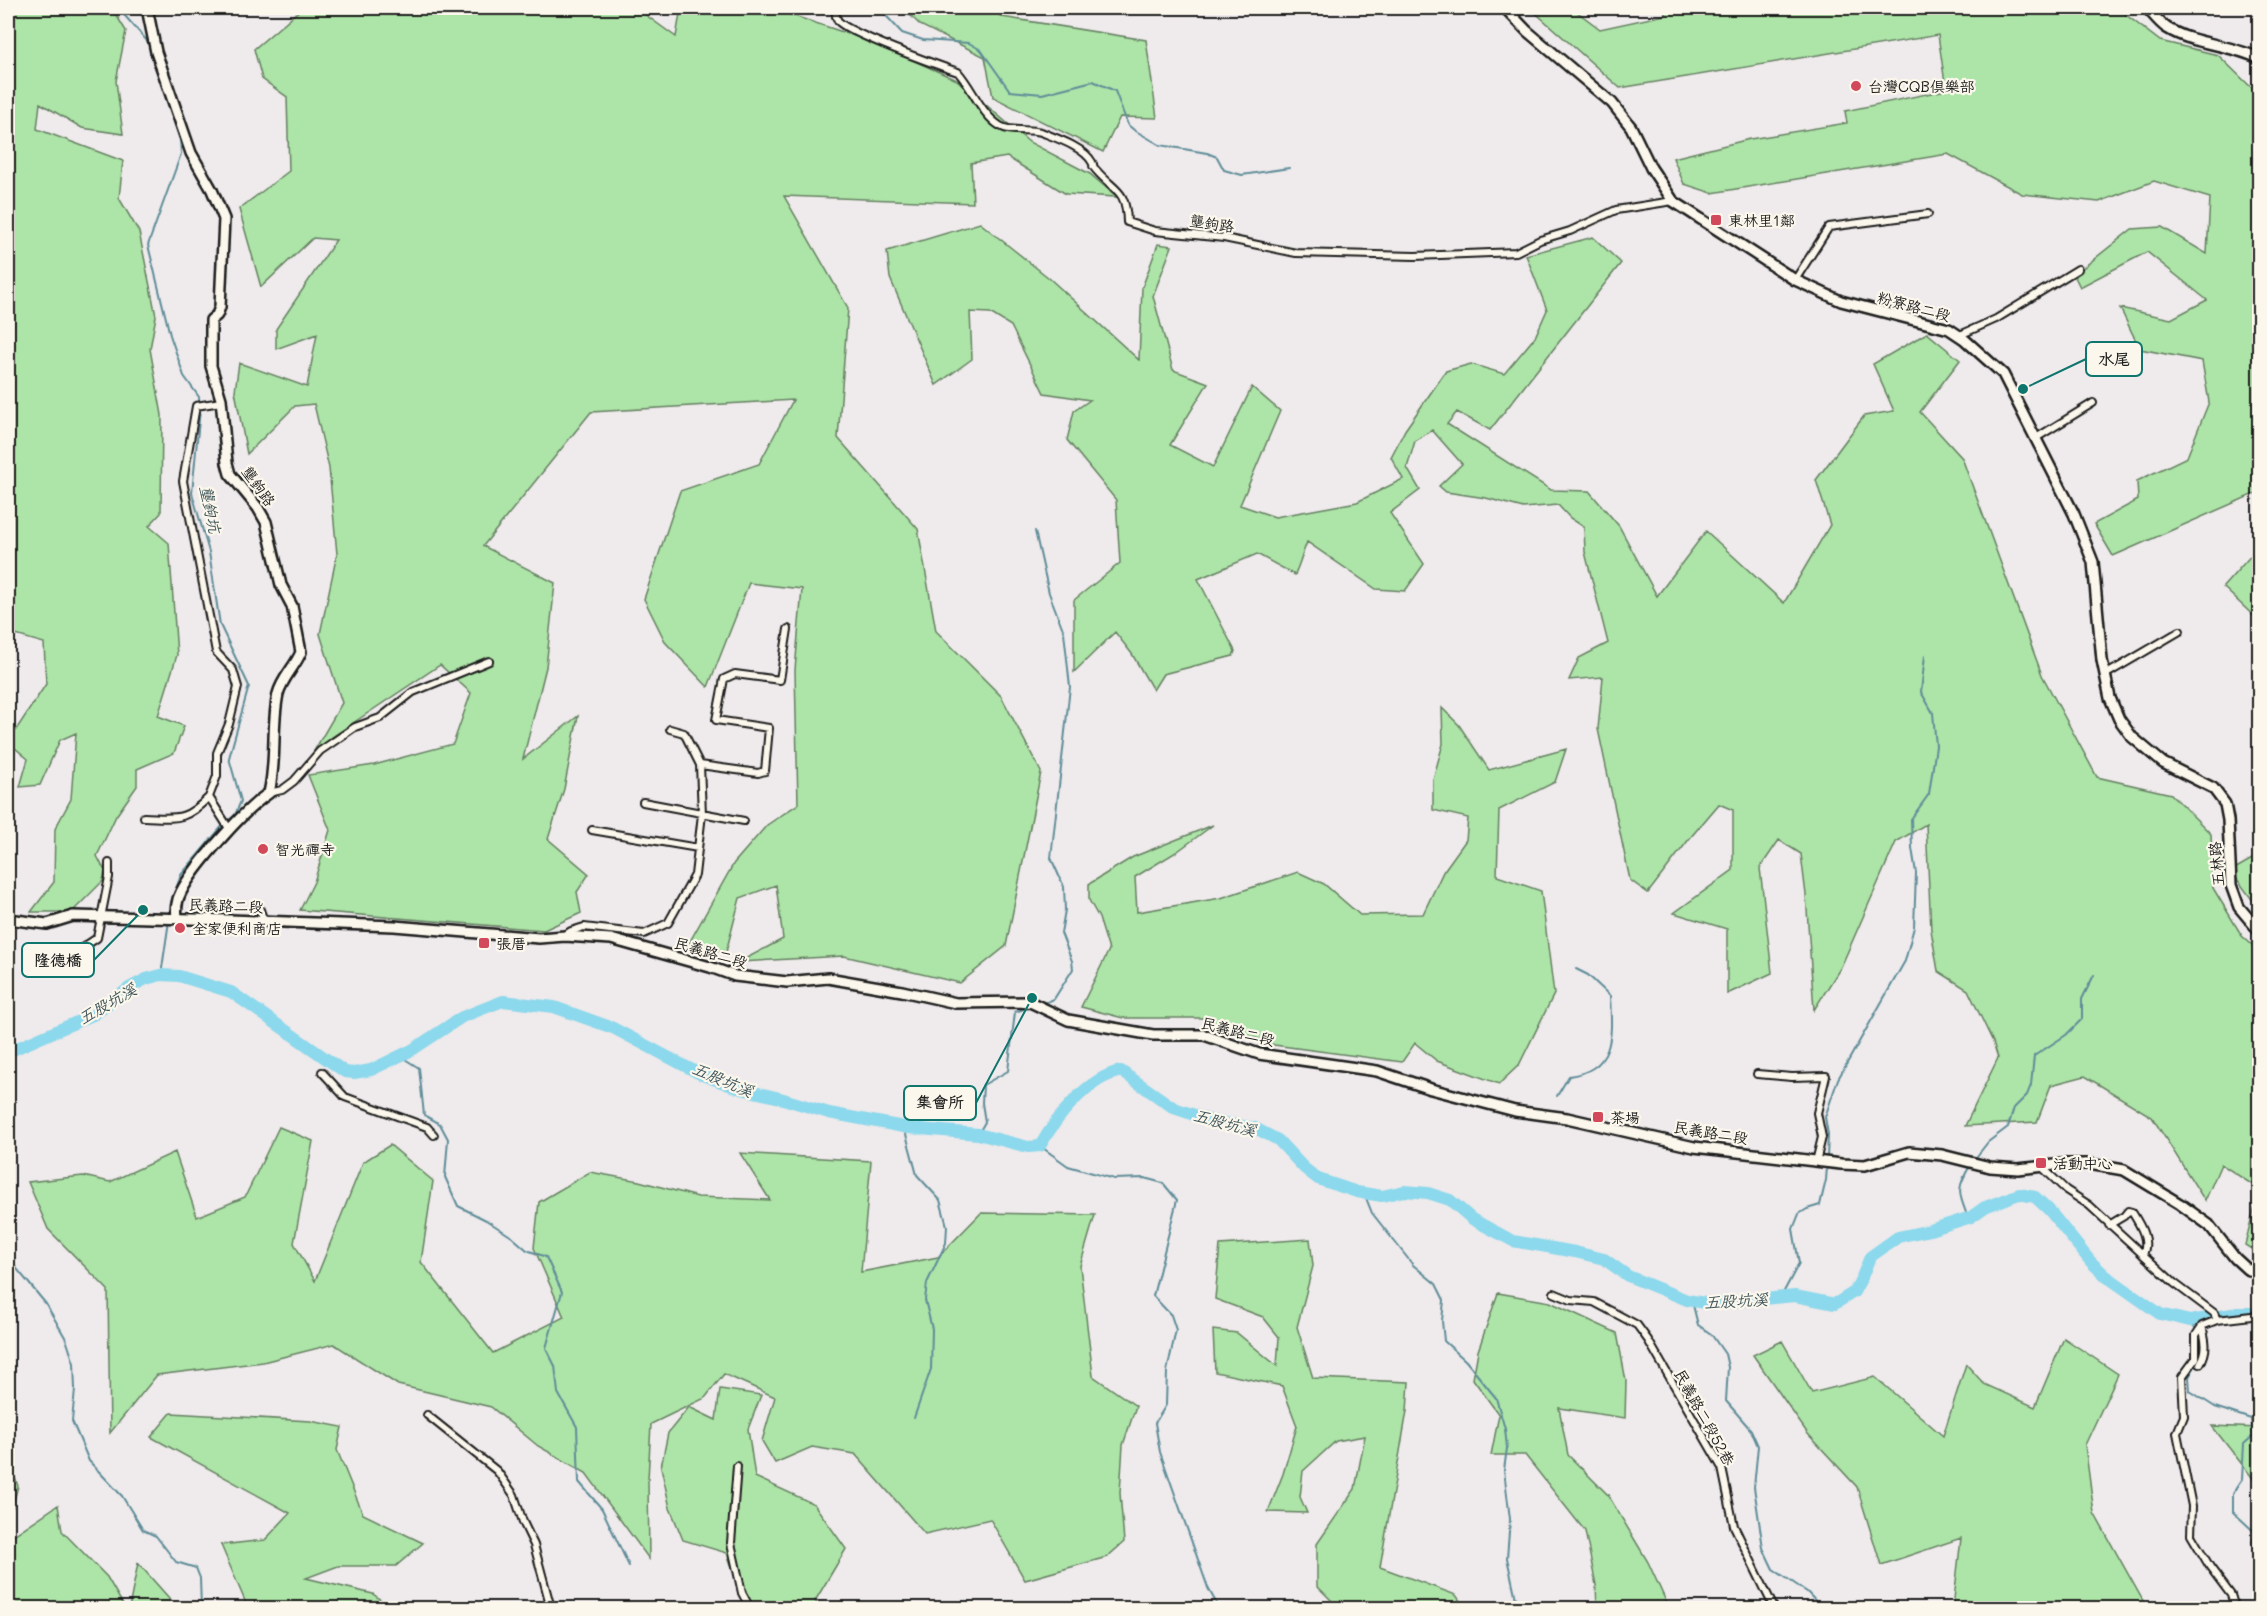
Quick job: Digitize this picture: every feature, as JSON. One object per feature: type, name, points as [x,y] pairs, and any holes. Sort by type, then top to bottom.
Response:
[{"type":"main road","name":"壟鉤路","points":[[147,8],[156,52],[188,144],[224,219],[220,307],[218,315],[211,320],[210,338],[211,366],[221,402],[227,463],[230,474],[258,508],[266,522],[281,585],[292,606],[301,652],[279,690],[274,718],[275,749],[269,793]]},
{"type":"main road","name":"粉寮路二段","points":[[1505,8],[1527,31],[1612,103],[1631,127],[1651,168],[1673,201],[1794,280],[1841,302],[1949,330],[1960,336],[2003,374],[2074,514],[2094,562],[2098,636],[2110,698],[2119,719],[2132,737],[2163,763],[2213,788],[2225,804],[2228,820]]},
{"type":"main road","points":[[2147,8],[2165,27],[2202,41],[2242,50],[2259,59]]},
{"type":"main road","points":[[170,919],[180,892],[200,864],[230,829],[269,793]]},
{"type":"main road","name":"五林路","points":[[2228,820],[2231,885],[2239,907],[2259,932]]},
{"type":"main road","name":"民義路二段","points":[[8,919],[47,924],[73,916],[264,921],[394,926],[540,938],[565,936],[611,939],[735,976],[787,982],[828,978],[902,991],[956,1004],[1030,1002],[1068,1020],[1153,1035],[1204,1035],[1259,1054],[1377,1071],[1431,1089],[1515,1111],[1567,1118],[1694,1147],[1823,1163],[1864,1165],[1909,1152],[1942,1155],[1972,1163],[2018,1169],[2089,1164],[2124,1170],[2180,1204],[2209,1225],[2235,1258],[2247,1269],[2259,1274]]},
{"type":"street","name":"壟鉤路","points":[[836,8],[835,14],[839,22],[863,35],[958,72],[988,116],[1003,128],[1039,131],[1079,149],[1125,200],[1127,222],[1155,231],[1224,238],[1296,253],[1415,256],[1516,252],[1616,210],[1673,201]]},
{"type":"street","points":[[1794,280],[1829,227],[1928,214]]},
{"type":"street","points":[[1960,336],[1996,319],[2078,268]]},
{"type":"street","points":[[144,817],[179,818],[193,813],[209,797],[217,776],[217,753],[229,723],[238,687],[233,670],[216,652],[183,482],[195,406],[221,402]]},
{"type":"street","points":[[2036,438],[2093,403]]},
{"type":"street","points":[[700,765],[758,773],[765,771],[769,728],[716,720],[724,679],[735,674],[780,680],[788,630]]},
{"type":"street","points":[[2105,675],[2180,631]]},
{"type":"street","points":[[269,793],[282,790],[294,781],[320,751],[355,727],[380,718],[413,692],[489,661]]},
{"type":"street","points":[[565,936],[571,931],[584,927],[644,934],[668,923],[695,875],[702,814],[700,765],[684,733],[670,729]]},
{"type":"street","points":[[209,797],[230,829]]},
{"type":"street","points":[[642,802],[744,821]]},
{"type":"street","points":[[592,830],[698,848]]},
{"type":"street","points":[[51,961],[67,958],[97,938],[110,863]]},
{"type":"street","points":[[259,907],[264,921]]},
{"type":"street","points":[[322,1072],[345,1097],[427,1127],[434,1135]]},
{"type":"street","points":[[1758,1074],[1792,1077],[1826,1076],[1817,1113],[1822,1137],[1823,1163]]},
{"type":"street","points":[[2043,1168],[2066,1190],[2089,1205],[2174,1283],[2216,1317]]},
{"type":"street","points":[[2109,1225],[2128,1211],[2132,1212],[2144,1234],[2147,1246],[2143,1254]]},
{"type":"street","name":"民義路二段52巷","points":[[1554,1293],[1571,1300],[1594,1302],[1637,1325],[1648,1340],[1722,1468],[1734,1526],[1774,1608]]},
{"type":"street","points":[[2235,1608],[2231,1595],[2210,1567],[2191,1535],[2192,1506],[2177,1433],[2184,1416],[2182,1377],[2196,1359],[2196,1335],[2202,1326],[2216,1317],[2259,1315]]},
{"type":"street","points":[[2200,1364],[2205,1356],[2207,1344],[2202,1326]]},
{"type":"street","points":[[427,1415],[497,1471],[514,1495],[534,1545],[551,1608]]},
{"type":"street","points":[[737,1466],[731,1543],[742,1593],[750,1608]]},
{"type":"green space","points":[[8,8],[112,8],[126,31],[116,81],[123,134],[82,128],[40,103],[37,129],[123,161],[119,198],[139,232],[156,316],[150,349],[162,415],[161,513],[149,526],[169,543],[177,655],[158,716],[184,726],[174,753],[137,769],[137,786],[116,816],[97,856],[105,871],[103,881],[72,912],[31,912],[54,882],[55,829],[71,799],[76,733],[60,740],[40,785],[20,787],[28,759],[8,742],[46,684],[44,643],[16,635],[8,642]]},
{"type":"green space","points":[[302,8],[636,8],[676,37],[681,8],[770,8],[870,41],[957,80],[1029,142],[1090,174],[1117,197],[1066,194],[1007,157],[971,163],[973,203],[784,196],[848,308],[838,438],[918,529],[936,631],[1001,696],[1041,772],[1006,946],[960,983],[844,956],[739,962],[783,939],[776,885],[740,898],[726,952],[689,943],[734,863],[767,825],[798,804],[795,670],[802,589],[749,583],[708,687],[666,643],[644,599],[680,491],[759,464],[793,400],[591,412],[483,546],[555,583],[546,667],[523,759],[578,716],[564,789],[548,839],[589,874],[577,892],[581,913],[544,930],[300,910],[314,882],[330,830],[308,775],[374,765],[453,744],[471,693],[440,665],[332,737],[310,758],[342,703],[320,634],[337,554],[329,468],[314,404],[295,406],[247,454],[235,391],[239,363],[307,387],[317,334],[276,349],[276,329],[336,240],[313,238],[261,287],[239,209],[289,171],[287,97],[262,79],[254,49]]},
{"type":"green space","points":[[903,8],[989,8],[1002,17],[1146,40],[1157,118],[1120,117],[1103,152],[993,97],[985,57],[920,25]]},
{"type":"green space","points":[[1530,8],[1572,8],[1600,29],[1665,15],[1665,8],[2117,8],[2160,41],[2218,55],[2259,95],[2259,495],[2254,494],[2113,556],[2094,524],[2138,500],[2137,481],[2187,457],[2209,402],[2202,361],[2140,349],[2120,308],[2171,319],[2207,300],[2147,252],[2080,287],[2074,275],[2132,229],[2162,227],[2207,254],[2210,198],[2154,181],[2099,202],[2022,194],[1948,154],[1712,193],[1684,184],[1673,158],[1750,139],[1847,123],[1845,111],[1946,90],[1938,35],[1620,88]]},
{"type":"green space","points":[[980,223],[1049,278],[1139,360],[1142,288],[1158,244],[1172,246],[1153,296],[1173,370],[1208,383],[1170,445],[1213,467],[1252,387],[1280,411],[1240,505],[1275,517],[1357,502],[1403,479],[1391,457],[1405,430],[1446,371],[1471,364],[1504,374],[1535,337],[1547,310],[1526,255],[1593,237],[1621,263],[1490,430],[1457,412],[1447,424],[1551,490],[1589,491],[1619,526],[1657,596],[1706,531],[1784,603],[1830,525],[1816,480],[1864,416],[1894,411],[1873,364],[1927,333],[1960,360],[1920,412],[1962,458],[2042,675],[2097,777],[2171,794],[2211,834],[2213,888],[2242,936],[2259,951],[2259,1189],[2221,1164],[2205,1201],[2152,1117],[2085,1076],[2051,1085],[2037,1122],[1965,1126],[1998,1058],[1993,1042],[1968,990],[1938,971],[1931,930],[1926,824],[1896,842],[1841,967],[1814,1010],[1801,854],[1779,840],[1760,868],[1772,973],[1727,994],[1727,929],[1674,913],[1733,870],[1733,810],[1719,804],[1648,893],[1630,880],[1598,729],[1603,677],[1569,680],[1579,658],[1608,643],[1585,552],[1584,527],[1570,518],[1558,505],[1523,508],[1486,498],[1446,492],[1439,486],[1462,464],[1432,430],[1415,441],[1407,468],[1420,490],[1390,513],[1424,564],[1405,591],[1376,589],[1307,542],[1295,575],[1257,554],[1198,579],[1235,651],[1233,656],[1163,674],[1153,690],[1132,654],[1115,632],[1074,672],[1074,600],[1120,563],[1116,500],[1067,440],[1074,411],[1090,400],[1044,393],[1011,326],[990,313],[970,312],[972,359],[936,385],[890,278],[887,251]]},
{"type":"green space","points":[[2259,549],[2259,621],[2223,587]]},
{"type":"green space","points":[[1442,708],[1459,725],[1489,770],[1566,749],[1555,782],[1499,810],[1497,876],[1541,891],[1554,994],[1519,1065],[1499,1084],[1437,1061],[1415,1043],[1402,1062],[1274,1045],[1202,1018],[1123,1018],[1081,1007],[1109,950],[1099,918],[1089,900],[1089,884],[1133,857],[1213,825],[1178,851],[1135,877],[1137,912],[1221,898],[1298,872],[1324,884],[1360,915],[1423,914],[1443,872],[1466,840],[1468,818],[1433,810],[1433,779],[1443,744]]},
{"type":"green space","points":[[2252,859],[2259,866],[2259,909],[2231,871]]},
{"type":"green space","points":[[279,1127],[313,1141],[294,1243],[315,1281],[363,1162],[390,1145],[433,1181],[421,1262],[493,1353],[564,1317],[534,1248],[539,1202],[590,1172],[639,1181],[698,1197],[770,1200],[740,1153],[871,1161],[861,1272],[938,1257],[981,1213],[1095,1215],[1080,1266],[1093,1376],[1136,1406],[1123,1445],[1120,1493],[1124,1542],[1107,1557],[1025,1580],[990,1519],[925,1534],[855,1454],[812,1447],[775,1463],[762,1441],[775,1397],[724,1374],[705,1398],[651,1424],[648,1479],[649,1559],[586,1473],[538,1446],[491,1407],[398,1385],[334,1344],[263,1362],[157,1375],[110,1433],[108,1290],[48,1229],[28,1182],[83,1176],[110,1182],[175,1152],[197,1217],[245,1197]]},
{"type":"green space","points":[[2259,1190],[2260,1254],[2245,1245]]},
{"type":"green space","points":[[1310,1239],[1313,1266],[1297,1327],[1313,1378],[1409,1382],[1407,1411],[1380,1567],[1456,1595],[1465,1608],[1339,1608],[1317,1586],[1317,1544],[1355,1489],[1365,1436],[1336,1441],[1303,1471],[1300,1497],[1307,1513],[1268,1512],[1283,1474],[1297,1426],[1282,1386],[1215,1372],[1213,1330],[1237,1333],[1277,1366],[1279,1337],[1263,1317],[1215,1299],[1220,1245]]},
{"type":"green space","points":[[1498,1293],[1550,1302],[1617,1333],[1626,1381],[1625,1418],[1559,1408],[1568,1455],[1608,1495],[1648,1562],[1669,1608],[1597,1608],[1596,1585],[1585,1531],[1525,1455],[1491,1455],[1499,1415],[1473,1379],[1478,1351]]},
{"type":"green space","points":[[2064,1338],[2118,1374],[2085,1445],[2094,1513],[2147,1608],[1953,1608],[1961,1538],[1881,1565],[1857,1487],[1808,1434],[1753,1355],[1782,1341],[1812,1393],[1875,1377],[1943,1436],[1966,1364],[1984,1384],[2035,1407]]},
{"type":"green space","points":[[720,1389],[761,1395],[748,1429],[755,1477],[814,1504],[846,1549],[815,1601],[821,1608],[746,1608],[727,1553],[683,1540],[670,1508],[661,1467],[668,1433],[689,1407],[716,1420]]},
{"type":"green space","points":[[171,1413],[310,1421],[342,1427],[337,1450],[363,1514],[423,1543],[396,1566],[338,1566],[306,1578],[373,1594],[391,1608],[248,1608],[221,1545],[265,1540],[290,1513],[151,1437]]},
{"type":"green space","points":[[2212,1426],[2259,1428],[2259,1486]]},
{"type":"green space","points":[[10,1464],[18,1486],[8,1522],[8,1468]]},
{"type":"green space","points":[[58,1505],[62,1531],[107,1577],[125,1608],[8,1608],[8,1539]]},
{"type":"green space","points":[[2259,1518],[2259,1565],[2252,1542]]},
{"type":"green space","points":[[138,1563],[169,1598],[175,1608],[129,1608]]},
{"type":"waterway","name":"壟鉤坑","points":[[118,8],[148,42],[180,140],[181,154],[148,245],[170,335],[184,376],[199,397],[200,409],[192,493],[209,552],[220,625],[249,686],[229,758],[241,801],[235,815],[224,824],[181,875],[171,902],[170,916]]},
{"type":"waterway","points":[[879,8],[902,33],[923,40],[969,43],[981,50],[1010,91],[1042,94],[1093,81],[1115,91],[1128,125],[1160,145],[1207,153],[1217,157],[1224,170],[1242,175],[1289,168]]},
{"type":"waterway","points":[[1035,531],[1049,593],[1064,632],[1070,687],[1051,858],[1064,887],[1065,910],[1061,933],[1073,969],[1054,999],[1042,1004]]},
{"type":"waterway","points":[[1827,1158],[1828,1135],[1825,1117],[1838,1079],[1905,961],[1914,927],[1916,873],[1911,819],[1929,794],[1936,746],[1933,713],[1921,692],[1925,655]]},
{"type":"waterway","name":"壟鉤坑","points":[[161,975],[169,921]]},
{"type":"waterway","points":[[1557,1096],[1569,1076],[1596,1066],[1608,1048],[1610,1036],[1610,996],[1588,975],[1576,969]]},
{"type":"waterway","name":"五股坑溪","points":[[8,1052],[95,1014],[129,988],[146,979],[161,975],[179,976],[231,992],[345,1072],[371,1070],[412,1050],[462,1017],[503,1001],[554,1007],[613,1028],[702,1075],[737,1088],[829,1113],[909,1128],[978,1134],[1028,1147],[1040,1146],[1055,1123],[1085,1090],[1108,1075],[1121,1071],[1174,1108],[1212,1121],[1255,1128],[1278,1140],[1304,1168],[1318,1179],[1357,1192],[1382,1196],[1404,1191],[1428,1193],[1450,1200],[1472,1219],[1513,1241],[1604,1259],[1628,1276],[1687,1300],[1711,1304],[1795,1296],[1835,1304],[1854,1292],[1870,1257],[1898,1237],[1971,1217],[1985,1207],[2019,1194],[2035,1197],[2049,1210],[2091,1262],[2106,1276],[2160,1314],[2190,1321],[2238,1313],[2260,1313]]},
{"type":"waterway","points":[[1974,1160],[1988,1142],[2008,1127],[2014,1108],[2027,1095],[2031,1085],[2034,1056],[2066,1035],[2082,1019],[2082,999],[2094,975]]},
{"type":"waterway","points":[[978,1134],[985,1122],[982,1103],[983,1085],[1008,1071],[1015,1012],[1033,1006]]},
{"type":"waterway","points":[[400,1056],[419,1068],[424,1115],[440,1124],[448,1139],[445,1177],[458,1206],[486,1220],[527,1250],[546,1257],[562,1292],[546,1348],[555,1366],[558,1393],[577,1427],[579,1482],[602,1509],[629,1566]]},
{"type":"waterway","points":[[904,1127],[917,1175],[940,1200],[947,1226],[946,1243],[927,1283],[925,1300],[932,1329],[931,1369],[914,1418]]},
{"type":"waterway","points":[[1040,1146],[1068,1166],[1114,1179],[1144,1178],[1163,1183],[1177,1200],[1153,1296],[1171,1315],[1176,1330],[1167,1371],[1166,1405],[1155,1423],[1160,1452],[1208,1588],[1219,1608]]},
{"type":"waterway","points":[[1968,1218],[1960,1190],[1971,1164]]},
{"type":"waterway","points":[[1781,1297],[1799,1263],[1793,1229],[1799,1214],[1820,1205],[1827,1167]]},
{"type":"waterway","points":[[1364,1193],[1372,1213],[1413,1265],[1436,1284],[1444,1300],[1442,1321],[1444,1341],[1466,1361],[1496,1398],[1505,1429],[1507,1448],[1504,1470],[1510,1519],[1507,1558],[1518,1608]]},
{"type":"waterway","points":[[8,1258],[46,1304],[66,1339],[74,1363],[75,1389],[72,1421],[89,1461],[122,1496],[143,1530],[156,1536],[176,1562],[196,1568],[200,1578],[201,1608]]},
{"type":"waterway","points":[[1692,1301],[1698,1325],[1711,1334],[1725,1354],[1728,1367],[1726,1401],[1751,1430],[1758,1446],[1754,1487],[1763,1548],[1773,1569],[1807,1592],[1822,1608]]},
{"type":"waterway","points":[[2190,1321],[2202,1337],[2200,1357],[2189,1377],[2190,1391],[2215,1407],[2251,1419],[2253,1436],[2244,1444],[2242,1479],[2233,1493],[2233,1512],[2260,1537]]},
{"type":"waterway","points":[[2260,1556],[2255,1566],[2260,1579]]},
{"type":"place","name":"台灣CQB俱樂部","points":[[1856,86]]},
{"type":"place","name":"東林里1鄰","points":[[1716,220]]},
{"type":"place","name":"水尾","points":[[2023,389]]},
{"type":"place","name":"智光禪寺","points":[[263,849]]},
{"type":"place","name":"隆德橋","points":[[143,910]]},
{"type":"place","name":"全家便利商店","points":[[180,928]]},
{"type":"place","name":"張厝","points":[[484,943]]},
{"type":"place","name":"集會所","points":[[1032,998]]},
{"type":"place","name":"茶場","points":[[1598,1117]]},
{"type":"place","name":"活動中心","points":[[2041,1163]]}]
